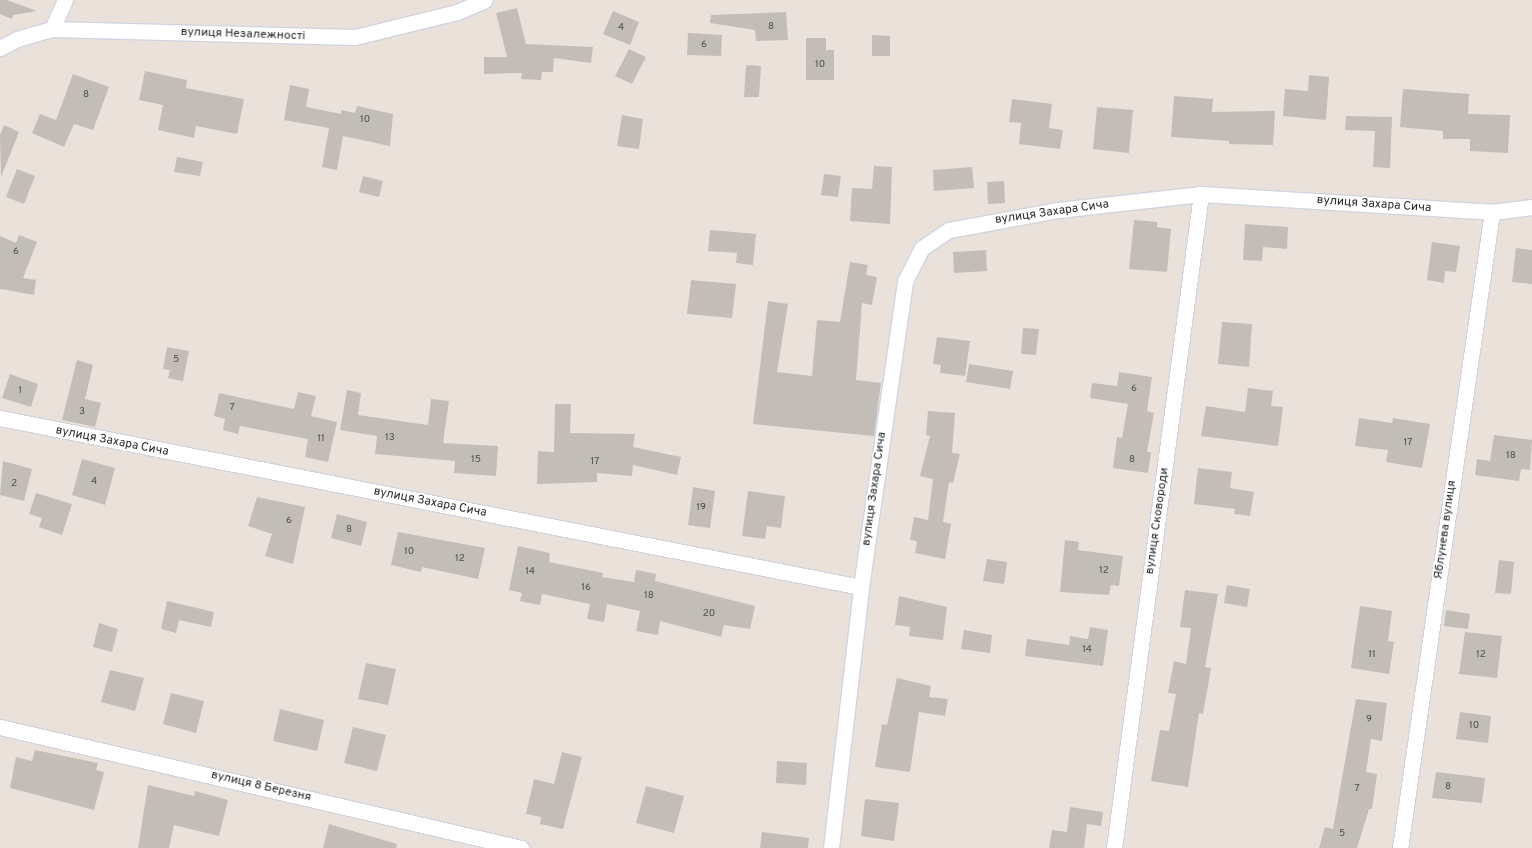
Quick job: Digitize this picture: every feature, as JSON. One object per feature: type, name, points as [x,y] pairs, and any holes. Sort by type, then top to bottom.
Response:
[{"type":"street","points":[[52,29],[65,0]]},
{"type":"street","name":"вулиця Незалежності","points":[[0,48],[22,37],[52,29],[355,36],[446,16],[485,0]]},
{"type":"street","name":"вулиця Захара Сича","points":[[831,848],[861,587],[905,281],[922,248],[950,230],[1058,210],[1201,194],[1492,212],[1532,207]]},
{"type":"street","name":"вулиця Сковороди","points":[[1114,848],[1201,194]]},
{"type":"street","name":"Яблунева вулиця","points":[[1400,848],[1492,212]]},
{"type":"street","name":"вулиця Захара Сича","points":[[0,418],[861,587]]},
{"type":"street","name":"вулиця 8 Березня","points":[[0,727],[521,848]]},
{"type":"building","points":[[0,0],[7,0],[37,11],[13,15],[12,19],[0,14]]},
{"type":"building","points":[[517,8],[526,44],[593,47],[591,63],[554,58],[553,72],[542,72],[541,80],[521,79],[522,73],[484,74],[484,57],[507,57],[496,13]]},
{"type":"building","points":[[613,11],[639,22],[630,45],[603,34]]},
{"type":"building","points":[[786,12],[788,40],[756,41],[755,30],[710,23],[711,15]]},
{"type":"building","points":[[688,33],[722,35],[721,56],[687,55]]},
{"type":"building","points":[[872,35],[890,36],[890,56],[872,56]]},
{"type":"building","points":[[806,38],[826,38],[826,50],[834,50],[834,80],[806,80]]},
{"type":"building","points":[[629,49],[646,57],[632,84],[615,76]]},
{"type":"building","points":[[746,65],[761,66],[759,97],[744,97]]},
{"type":"building","points":[[145,71],[187,80],[186,88],[244,99],[237,134],[196,126],[194,138],[158,130],[163,105],[139,100]]},
{"type":"building","points":[[73,74],[109,87],[93,130],[74,124],[64,147],[32,133],[40,114],[56,120]]},
{"type":"building","points":[[1309,75],[1329,77],[1326,120],[1283,116],[1285,89],[1308,91]]},
{"type":"building","points":[[290,85],[309,89],[306,107],[341,114],[341,110],[355,113],[357,106],[393,114],[390,146],[343,136],[337,170],[322,167],[329,128],[284,120]]},
{"type":"building","points":[[1403,89],[1469,94],[1468,114],[1510,115],[1508,153],[1470,151],[1470,139],[1443,139],[1443,131],[1400,127]]},
{"type":"building","points":[[1174,96],[1213,99],[1212,112],[1275,111],[1273,145],[1229,144],[1229,141],[1171,137]]},
{"type":"building","points":[[1012,99],[1052,104],[1049,128],[1063,130],[1060,149],[1019,144],[1021,123],[1009,122]]},
{"type":"building","points":[[1097,107],[1133,110],[1129,153],[1093,149]]},
{"type":"building","points":[[622,115],[643,119],[639,149],[617,146]]},
{"type":"building","points":[[1346,116],[1392,117],[1390,168],[1373,167],[1375,131],[1345,130]]},
{"type":"building","points":[[4,125],[19,132],[1,177],[0,135]]},
{"type":"building","points":[[177,157],[203,162],[200,176],[174,172]]},
{"type":"building","points":[[874,166],[892,167],[890,224],[850,221],[852,188],[872,189]]},
{"type":"building","points":[[972,167],[974,188],[934,191],[933,170]]},
{"type":"building","points":[[17,169],[35,176],[24,204],[6,197]]},
{"type":"building","points":[[824,174],[841,176],[838,197],[821,195]]},
{"type":"building","points":[[363,176],[383,181],[379,197],[359,192]]},
{"type":"building","points":[[1004,181],[1005,203],[988,204],[987,182]]},
{"type":"building","points":[[1134,220],[1157,222],[1157,227],[1171,229],[1167,272],[1129,269]]},
{"type":"building","points":[[1245,224],[1288,227],[1287,249],[1263,247],[1262,261],[1243,260]]},
{"type":"building","points":[[710,230],[756,234],[753,265],[736,263],[737,253],[708,251]]},
{"type":"building","points":[[19,235],[37,242],[23,278],[36,280],[34,295],[0,289],[0,236],[16,243]]},
{"type":"building","points":[[1432,242],[1460,246],[1456,272],[1445,271],[1444,283],[1427,280]]},
{"type":"building","points":[[1516,248],[1532,250],[1532,284],[1512,282]]},
{"type":"building","points":[[986,250],[987,271],[954,273],[953,252]]},
{"type":"building","points":[[850,262],[868,265],[866,275],[877,277],[872,305],[862,303],[856,380],[881,383],[874,436],[753,424],[768,301],[788,304],[777,372],[812,376],[817,320],[840,322]]},
{"type":"building","points":[[691,280],[736,284],[732,318],[687,314]]},
{"type":"building","points":[[1222,322],[1252,324],[1249,367],[1218,364]]},
{"type":"building","points":[[1023,328],[1039,329],[1036,355],[1021,354]]},
{"type":"building","points":[[937,337],[970,341],[965,376],[940,373],[941,365],[933,364]]},
{"type":"building","points":[[167,347],[189,351],[183,381],[168,378],[170,370],[163,369]]},
{"type":"building","points":[[77,360],[93,365],[85,399],[101,403],[95,427],[62,420]]},
{"type":"building","points":[[969,364],[1013,371],[1010,389],[966,382]]},
{"type":"building","points":[[1119,372],[1152,377],[1147,411],[1154,413],[1147,452],[1151,452],[1148,473],[1113,468],[1117,437],[1122,438],[1128,404],[1090,398],[1092,383],[1117,386]]},
{"type":"building","points":[[10,374],[38,384],[31,407],[2,398]]},
{"type":"building","points":[[1248,388],[1273,391],[1271,406],[1283,407],[1278,446],[1201,436],[1206,406],[1245,412]]},
{"type":"building","points":[[347,390],[361,393],[358,415],[428,425],[431,399],[449,401],[443,443],[498,446],[496,476],[454,473],[455,461],[375,454],[377,436],[340,430]]},
{"type":"building","points":[[298,392],[316,396],[311,416],[337,422],[328,462],[305,457],[308,439],[240,426],[238,434],[223,430],[225,419],[214,416],[219,393],[294,409]]},
{"type":"building","points":[[555,404],[571,404],[570,433],[635,434],[633,447],[681,457],[677,475],[633,465],[632,476],[597,473],[597,482],[537,484],[538,451],[554,452]]},
{"type":"building","points":[[928,411],[955,413],[952,453],[960,454],[953,483],[949,482],[943,522],[951,524],[945,559],[915,553],[917,541],[910,540],[914,517],[928,520],[933,479],[920,476],[930,436],[926,435]]},
{"type":"building","points":[[1359,418],[1392,423],[1393,418],[1430,424],[1422,468],[1386,462],[1388,450],[1355,446]]},
{"type":"building","points":[[1494,435],[1532,440],[1530,470],[1521,469],[1519,481],[1475,475],[1477,459],[1490,461]]},
{"type":"building","points":[[82,459],[115,468],[105,505],[72,495]]},
{"type":"building","points":[[3,461],[32,469],[24,501],[0,495]]},
{"type":"building","points":[[1198,468],[1232,472],[1230,488],[1254,492],[1250,516],[1234,514],[1235,509],[1194,504]]},
{"type":"building","points":[[693,487],[715,491],[710,528],[688,525]]},
{"type":"building","points":[[748,491],[785,496],[781,528],[767,526],[765,539],[742,536]]},
{"type":"building","points":[[36,493],[72,504],[62,535],[39,527],[42,518],[29,514]]},
{"type":"building","points":[[257,497],[305,507],[293,564],[265,556],[272,534],[248,526]]},
{"type":"building","points":[[337,514],[367,522],[361,546],[331,538]]},
{"type":"building","points":[[398,532],[485,548],[478,579],[422,567],[421,572],[391,565]]},
{"type":"building","points":[[1065,540],[1079,542],[1078,550],[1123,556],[1119,586],[1111,585],[1109,595],[1060,592]]},
{"type":"building","points":[[518,546],[550,553],[549,562],[603,573],[602,577],[634,582],[636,570],[656,574],[655,581],[755,606],[750,629],[724,625],[721,637],[660,621],[658,635],[636,631],[640,611],[607,604],[604,622],[587,619],[590,604],[542,594],[540,605],[520,601],[522,593],[509,590]]},
{"type":"building","points":[[987,559],[1007,562],[1004,584],[983,581]]},
{"type":"building","points":[[1499,560],[1514,562],[1511,594],[1495,593]]},
{"type":"building","points":[[1227,585],[1250,589],[1247,607],[1224,603]]},
{"type":"building","points":[[1185,590],[1218,594],[1205,667],[1211,668],[1203,714],[1199,713],[1188,787],[1151,781],[1160,730],[1169,731],[1176,694],[1168,693],[1174,661],[1186,664],[1191,628],[1180,627]]},
{"type":"building","points":[[899,596],[947,607],[943,640],[909,636],[910,627],[895,625]]},
{"type":"building","points":[[167,601],[214,612],[211,627],[179,620],[176,633],[161,629]]},
{"type":"building","points":[[1360,606],[1392,611],[1388,641],[1394,642],[1389,674],[1351,668]]},
{"type":"building","points":[[1446,610],[1470,614],[1468,629],[1444,626]]},
{"type":"building","points":[[99,623],[118,629],[112,652],[93,647]]},
{"type":"building","points":[[1090,627],[1108,630],[1103,666],[1025,656],[1027,639],[1069,645],[1070,636],[1088,639]]},
{"type":"building","points":[[964,630],[992,635],[990,653],[961,649]]},
{"type":"building","points":[[1465,632],[1502,636],[1497,678],[1459,674]]},
{"type":"building","points":[[366,663],[396,669],[388,705],[358,699]]},
{"type":"building","points":[[110,670],[144,678],[135,711],[101,702]]},
{"type":"building","points":[[897,678],[931,686],[929,697],[948,699],[945,716],[919,712],[910,772],[875,767],[882,724],[887,725]]},
{"type":"building","points":[[171,693],[204,701],[196,733],[163,724]]},
{"type":"building","points":[[1356,699],[1387,703],[1382,741],[1371,739],[1366,772],[1377,774],[1372,809],[1369,809],[1357,848],[1319,848],[1325,827],[1333,829]]},
{"type":"building","points":[[280,709],[324,720],[317,751],[273,741]]},
{"type":"building","points":[[1460,712],[1491,716],[1488,743],[1456,739]]},
{"type":"building","points":[[353,727],[386,735],[377,771],[344,763]]},
{"type":"building","points":[[35,750],[98,763],[96,770],[104,772],[94,810],[10,788],[16,757],[32,761]]},
{"type":"building","points":[[562,752],[582,757],[563,829],[540,824],[541,817],[526,814],[534,779],[554,784]]},
{"type":"building","points":[[777,761],[807,763],[806,785],[776,783]]},
{"type":"building","points":[[1436,772],[1485,778],[1482,803],[1432,798]]},
{"type":"building","points":[[148,785],[194,796],[195,791],[228,800],[219,836],[174,825],[169,848],[138,848]]},
{"type":"building","points":[[646,786],[684,796],[674,833],[636,823]]},
{"type":"building","points":[[865,799],[899,803],[894,841],[861,836]]},
{"type":"building","points":[[1070,807],[1103,812],[1101,826],[1087,824],[1084,848],[1049,848],[1052,830],[1067,832]]},
{"type":"building","points":[[329,824],[397,844],[396,848],[323,848]]},
{"type":"building","points":[[762,832],[809,838],[808,848],[760,848]]}]
